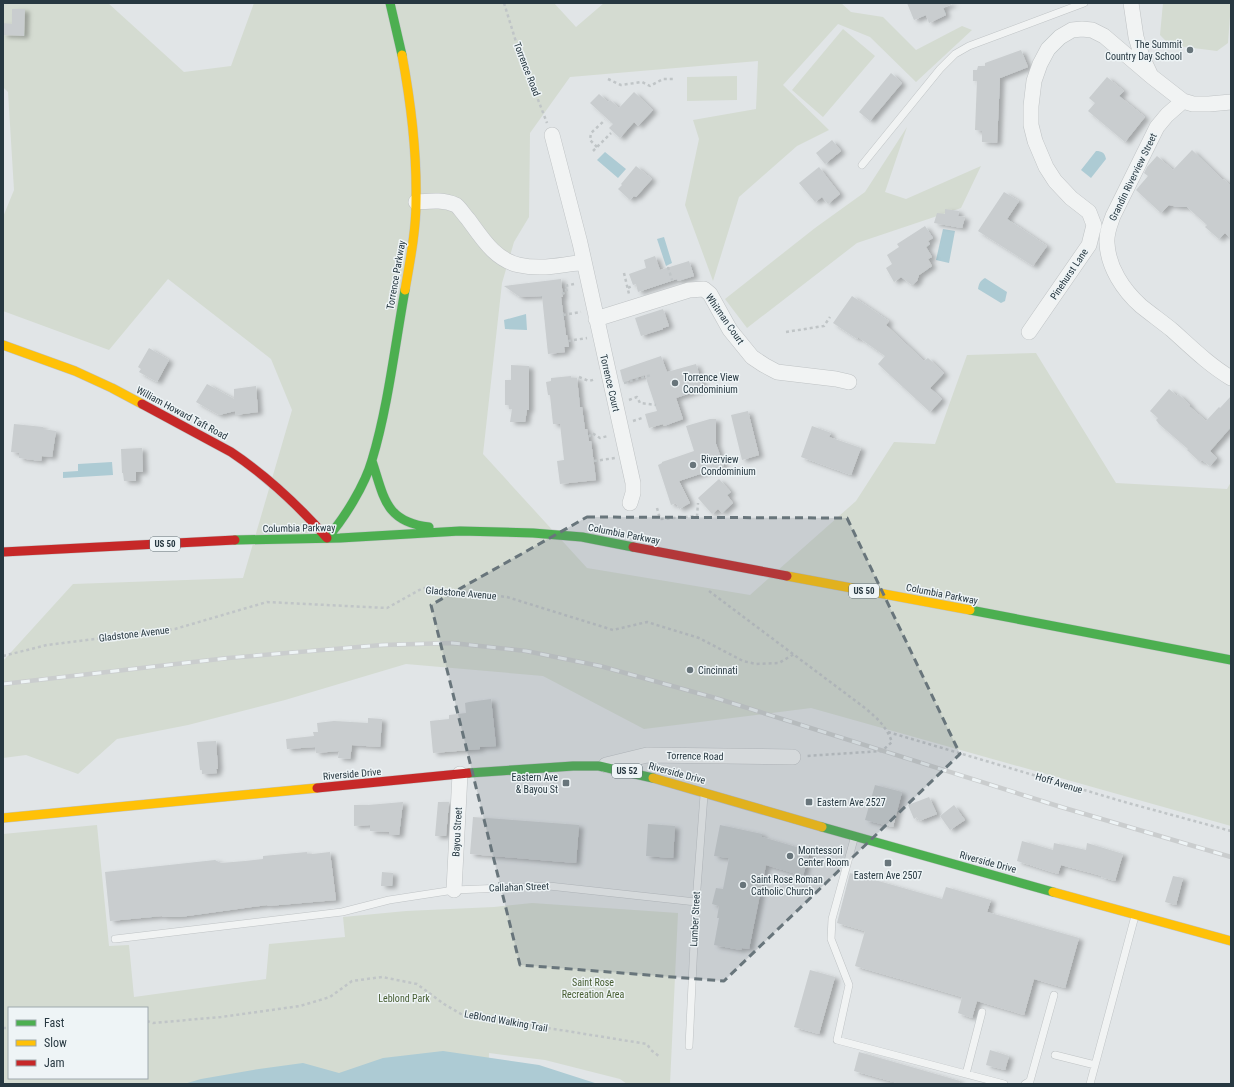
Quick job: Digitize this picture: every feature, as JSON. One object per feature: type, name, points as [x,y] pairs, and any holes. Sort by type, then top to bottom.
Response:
[{"type":"main road","name":"Torrence Parkway","points":[[327,538],[353,503],[372,461],[384,410],[413,244],[416,202],[414,144],[408,86],[398,33],[390,3]]},
{"type":"main road","name":"William Howard Taft Road","points":[[3,344],[75,371],[112,388],[231,452],[263,475],[305,513],[327,538]]},
{"type":"main road","points":[[372,461],[388,505],[397,517],[416,525],[460,531]]},
{"type":"main road","name":"Columbia Parkway","points":[[3,552],[460,531],[533,533],[582,537],[1231,660]]},
{"type":"main road","name":"Riverside Drive","points":[[3,818],[460,774],[573,766],[599,766],[625,771],[704,792],[855,837],[1231,942]]},
{"type":"street","points":[[1131,3],[1136,38],[1142,57],[1151,76]]},
{"type":"street","name":"Pinehurst Lane","points":[[1029,332],[1088,245],[1094,225],[1088,212],[1071,198],[1055,180],[1046,167],[1035,141],[1031,106],[1034,81],[1040,64],[1048,49],[1060,37],[1072,30],[1092,30],[1104,36],[1183,101]]},
{"type":"street","points":[[1183,101],[1193,104],[1231,102]]},
{"type":"street","name":"Grandin Riverview Street","points":[[1183,101],[1167,115],[1157,127],[1113,216],[1108,229],[1107,243],[1111,262],[1118,280],[1127,291],[1140,305],[1166,325],[1216,369],[1231,378]]},
{"type":"street","name":"Torrence Court","points":[[552,135],[584,262],[633,483],[633,493],[630,503]]},
{"type":"street","points":[[416,202],[434,200],[457,206],[495,253],[518,265],[558,267],[584,262]]},
{"type":"street","name":"Whitman Court","points":[[596,319],[689,290],[704,289],[714,300],[730,330],[752,357],[764,365],[777,372],[849,382]]},
{"type":"street","name":"Torrence Road","points":[[599,766],[647,755],[793,757]]},
{"type":"street","name":"Bayou Street","points":[[454,890],[460,774]]},
{"type":"lane","points":[[862,165],[940,69],[955,54],[969,46],[1084,3]]},
{"type":"lane","name":"Lumber Street","points":[[689,1046],[696,902],[704,792]]},
{"type":"lane","points":[[855,837],[832,919],[831,939],[849,985],[837,1040],[1004,1084]]},
{"type":"lane","name":"Callahan Street","points":[[115,939],[342,912],[389,900],[454,890],[549,886],[696,902]]},
{"type":"lane","points":[[1090,1084],[1135,914]]},
{"type":"lane","points":[[1025,1084],[1030,1081],[1054,995]]},
{"type":"lane","points":[[966,1074],[982,1012]]},
{"type":"lane","points":[[1055,1055],[1095,1065]]},
{"type":"path","name":"Torrence Road","points":[[504,3],[517,45],[552,135]]},
{"type":"path","points":[[608,79],[621,85],[642,82],[650,86],[663,79],[674,79]]},
{"type":"path","points":[[597,147],[590,140],[591,134],[605,120]]},
{"type":"path","points":[[593,151],[611,133]]},
{"type":"path","points":[[624,273],[634,307]]},
{"type":"path","points":[[562,294],[567,292],[565,286],[575,284]]},
{"type":"path","points":[[628,288],[632,286]]},
{"type":"path","points":[[563,315],[581,312]]},
{"type":"path","points":[[786,332],[824,326],[830,317]]},
{"type":"path","points":[[568,341],[586,338]]},
{"type":"path","points":[[633,381],[651,375]]},
{"type":"path","points":[[579,378],[589,381],[596,379]]},
{"type":"path","points":[[626,401],[637,397],[640,404],[656,405]]},
{"type":"path","points":[[630,422],[642,418]]},
{"type":"path","points":[[589,437],[592,432],[600,438],[610,436]]},
{"type":"path","points":[[594,461],[615,458]]},
{"type":"path","points":[[657,508],[660,519],[697,516],[698,503]]},
{"type":"path","name":"Gladstone Avenue","points":[[3,656],[47,645],[175,628],[267,602],[387,608],[423,588],[507,597],[613,630],[647,622],[699,638],[743,661],[756,664],[779,663],[794,654]]},
{"type":"path","points":[[709,591],[881,721],[892,742],[882,751],[793,757]]},
{"type":"path","name":"Hoff Avenue","points":[[888,732],[1128,803],[1231,831]]},
{"type":"path","name":"LeBlond Walking Trail","points":[[148,1021],[153,1023],[221,1017],[300,1006],[330,997],[352,981],[382,977],[418,984],[444,1004],[461,1014],[647,1044],[651,1050],[660,1057]]},
{"type":"highlighted area","points":[[587,517],[847,518],[960,754],[724,981],[520,965],[431,605]]},
{"type":"green space","points":[[3,3],[108,3],[184,72],[231,66],[254,3],[554,3],[576,27],[604,3],[841,3],[851,12],[883,17],[916,50],[962,26],[972,30],[916,82],[870,37],[838,24],[783,85],[829,130],[797,146],[739,197],[713,281],[685,205],[699,139],[693,120],[756,109],[758,61],[570,77],[530,133],[529,217],[514,242],[502,283],[483,454],[587,568],[750,595],[856,501],[894,442],[935,444],[967,355],[1036,353],[1116,483],[1227,489],[1231,482],[1231,826],[811,708],[644,729],[543,676],[406,664],[285,700],[188,725],[117,739],[78,774],[26,755],[3,758],[3,661],[73,584],[243,578],[292,410],[271,359],[168,279],[109,350],[3,311],[3,217],[14,190],[8,92],[3,87]]},
{"type":"green space","points":[[1163,3],[1231,3],[1228,43],[1217,51],[1170,45],[1160,35]]},
{"type":"green space","points":[[843,29],[875,56],[823,117],[792,90]]},
{"type":"green space","points":[[737,76],[737,100],[687,101],[687,77]]},
{"type":"green space","points":[[907,127],[885,192],[906,199],[981,166],[961,208],[857,243],[747,328],[725,299],[815,228],[865,192]]},
{"type":"green space","name":"Leblond Park","points":[[97,825],[109,946],[129,945],[134,997],[266,979],[269,944],[345,937],[343,917],[406,911],[494,907],[532,903],[678,913],[670,1084],[627,1084],[620,1079],[545,1060],[489,1053],[488,1084],[3,1084],[3,834]]},
{"type":"water","points":[[1096,151],[1103,153],[1106,159],[1091,178],[1081,170]]},
{"type":"water","points":[[605,152],[626,169],[618,178],[597,160]]},
{"type":"water","points":[[943,229],[955,231],[949,263],[936,260]]},
{"type":"water","points":[[664,237],[672,263],[666,266],[657,239]]},
{"type":"water","points":[[985,278],[1007,292],[1005,301],[1001,303],[978,289],[980,282]]},
{"type":"water","points":[[526,314],[527,330],[505,329],[504,320]]},
{"type":"water","points":[[112,462],[113,475],[63,478],[63,472],[78,471],[78,464]]},
{"type":"water","points":[[443,1051],[539,1065],[598,1084],[184,1084],[201,1079],[303,1063],[339,1073],[383,1058]]},
{"type":"building","points":[[907,3],[954,3],[943,8],[946,15],[929,23],[926,15],[914,20]]},
{"type":"building","points":[[12,9],[25,9],[24,36],[3,35],[3,23],[12,24]]},
{"type":"building","points":[[1021,50],[1028,67],[1000,78],[997,143],[982,142],[982,131],[975,130],[977,81],[973,81],[973,70],[977,70],[978,66],[985,66],[985,63]]},
{"type":"building","points":[[891,73],[902,83],[870,121],[859,112]]},
{"type":"building","points":[[1107,77],[1124,91],[1119,96],[1145,117],[1125,142],[1088,111],[1095,103],[1089,98]]},
{"type":"building","points":[[634,92],[653,110],[638,126],[634,122],[620,138],[609,128],[613,124],[590,103],[599,94],[608,102],[610,100],[619,108]]},
{"type":"building","points":[[832,140],[841,151],[825,164],[816,153]]},
{"type":"building","points":[[1192,150],[1231,186],[1231,239],[1225,233],[1219,239],[1205,227],[1207,225],[1187,207],[1169,205],[1161,213],[1136,190],[1148,176],[1144,173],[1147,167],[1157,156],[1173,170]]},
{"type":"building","points":[[636,166],[652,179],[636,197],[634,196],[630,200],[618,189]]},
{"type":"building","points":[[819,167],[840,194],[828,204],[822,197],[815,202],[799,183]]},
{"type":"building","points":[[1004,192],[1019,201],[1007,219],[1047,246],[1033,266],[978,231]]},
{"type":"building","points":[[945,209],[959,211],[958,216],[965,217],[962,228],[934,223],[937,213],[945,214]]},
{"type":"building","points":[[925,226],[933,238],[928,241],[930,244],[926,247],[932,257],[928,259],[932,266],[919,275],[917,281],[912,285],[901,277],[894,282],[886,268],[892,264],[887,255],[899,247],[897,244]]},
{"type":"building","points":[[655,256],[660,270],[689,261],[694,276],[678,281],[677,279],[638,292],[636,284],[633,285],[629,274],[646,268],[644,260]]},
{"type":"building","points":[[561,279],[563,297],[561,297],[569,347],[564,347],[565,352],[548,354],[542,296],[520,297],[504,286]]},
{"type":"building","points":[[852,296],[889,321],[886,325],[924,361],[928,358],[944,373],[930,388],[942,399],[930,412],[878,364],[885,356],[858,337],[857,339],[833,323]]},
{"type":"building","points":[[663,309],[669,326],[641,336],[635,318]]},
{"type":"building","points":[[149,348],[169,360],[157,382],[139,372],[141,369],[138,367]]},
{"type":"building","points":[[661,356],[667,372],[696,364],[703,387],[699,390],[676,398],[683,419],[664,426],[663,424],[649,428],[645,414],[657,411],[645,375],[623,382],[620,370]]},
{"type":"building","points":[[511,365],[529,366],[529,410],[527,410],[525,422],[510,422],[512,409],[509,409],[509,405],[505,405],[505,380],[511,380]]},
{"type":"building","points":[[571,376],[571,378],[577,378],[580,407],[582,407],[585,429],[587,429],[589,441],[591,441],[596,480],[560,484],[557,461],[564,460],[560,424],[553,424],[550,395],[548,395],[546,382],[551,381],[551,378]]},
{"type":"building","points":[[207,384],[234,399],[234,389],[256,386],[258,412],[235,415],[235,411],[219,415],[196,402]]},
{"type":"building","points":[[1169,389],[1177,396],[1178,394],[1206,421],[1231,396],[1231,427],[1210,451],[1217,458],[1210,466],[1202,460],[1200,462],[1187,450],[1188,449],[1159,424],[1156,420],[1158,418],[1150,411]]},
{"type":"building","points":[[748,411],[759,455],[742,460],[731,415]]},
{"type":"building","points":[[710,419],[716,419],[716,444],[724,466],[679,481],[690,503],[679,509],[676,503],[671,505],[658,465],[662,462],[694,451],[686,426]]},
{"type":"building","points":[[14,424],[43,427],[43,429],[56,431],[52,457],[42,456],[41,461],[19,458],[19,453],[11,452]]},
{"type":"building","points":[[812,426],[831,433],[829,437],[861,448],[851,475],[801,457]]},
{"type":"building","points":[[142,448],[143,472],[136,472],[136,481],[124,481],[122,473],[121,449]]},
{"type":"building","points":[[719,479],[731,492],[727,495],[733,503],[722,513],[718,509],[712,514],[698,498]]},
{"type":"building","points":[[491,699],[496,746],[480,747],[480,749],[433,753],[430,721],[449,719],[449,715],[466,713],[465,703]]},
{"type":"building","points":[[368,718],[382,719],[380,747],[352,745],[350,759],[338,758],[339,751],[316,753],[315,747],[287,749],[286,739],[314,736],[313,732],[318,732],[317,723],[334,721],[368,723]]},
{"type":"building","points":[[216,741],[217,773],[202,774],[202,770],[200,770],[197,742]]},
{"type":"building","points":[[875,785],[902,792],[893,827],[865,820]]},
{"type":"building","points":[[929,797],[937,814],[919,821],[917,817],[914,819],[908,805]]},
{"type":"building","points":[[403,802],[399,835],[389,835],[389,832],[370,831],[370,825],[354,826],[354,805]]},
{"type":"building","points":[[438,802],[449,802],[446,836],[435,836]]},
{"type":"building","points":[[954,805],[965,820],[950,830],[940,816]]},
{"type":"building","points":[[473,817],[579,825],[576,863],[470,854]]},
{"type":"building","points":[[648,824],[675,826],[673,858],[646,856]]},
{"type":"building","name":"Saint Rose Roman Catholic Church","points":[[720,825],[762,834],[762,837],[810,851],[803,876],[766,865],[749,949],[742,948],[741,950],[714,945],[719,918],[717,918],[719,906],[712,904],[716,888],[723,889],[729,858],[714,856]]},
{"type":"building","points":[[1022,841],[1053,850],[1054,843],[1086,850],[1087,843],[1123,854],[1115,881],[1061,865],[1058,874],[1017,861]]},
{"type":"building","points":[[307,852],[307,854],[312,854],[330,852],[336,900],[267,905],[180,917],[162,916],[110,921],[105,872],[215,860],[221,863],[245,861],[263,859],[263,856]]},
{"type":"building","points":[[382,872],[393,873],[392,886],[381,886]]},
{"type":"building","points":[[850,873],[942,899],[946,887],[991,900],[987,912],[1079,938],[1065,988],[1034,979],[1024,1015],[977,1001],[972,1018],[958,1013],[962,997],[855,966],[865,931],[837,923]]},
{"type":"building","points":[[1173,876],[1183,878],[1176,905],[1165,902]]},
{"type":"building","points":[[810,970],[835,977],[819,1034],[794,1027]]},
{"type":"building","points":[[990,1050],[1009,1056],[1005,1070],[986,1065]]},
{"type":"building","points":[[859,1052],[960,1081],[959,1084],[901,1084],[854,1071]]},
{"type":"railway","points":[[3,684],[228,658],[382,645],[452,643],[526,651],[600,666],[719,699],[1061,807],[1231,857]]},
{"type":"traffic: fast","points":[[390,3],[402,55]]},
{"type":"traffic: fast","points":[[327,538],[353,501],[369,470],[378,440],[387,397],[405,290]]},
{"type":"traffic: fast","points":[[372,461],[388,506],[403,520],[429,527]]},
{"type":"traffic: fast","points":[[235,540],[340,538],[460,531],[533,533],[582,537],[633,547]]},
{"type":"traffic: fast","points":[[970,610],[1231,660]]},
{"type":"traffic: fast","points":[[469,773],[573,766],[599,766],[653,778]]},
{"type":"traffic: fast","points":[[822,827],[1053,892]]},
{"type":"traffic: slow","points":[[402,55],[413,128],[416,165],[416,213],[405,290]]},
{"type":"traffic: slow","points":[[3,345],[75,371],[142,404]]},
{"type":"traffic: slow","points":[[787,576],[970,610]]},
{"type":"traffic: slow","points":[[653,778],[822,827]]},
{"type":"traffic: slow","points":[[3,818],[317,788]]},
{"type":"traffic: slow","points":[[1053,892],[1231,941]]},
{"type":"traffic: jam","points":[[142,404],[231,452],[244,461],[282,492],[327,538]]},
{"type":"traffic: jam","points":[[3,552],[235,540]]},
{"type":"traffic: jam","points":[[633,547],[787,576]]},
{"type":"traffic: jam","points":[[317,788],[469,773]]},
{"type":"place","name":"The Summit Country Day School","points":[[1190,50]]},
{"type":"place","name":"Torrence View Condominium","points":[[675,383]]},
{"type":"place","name":"Riverview Condominium","points":[[693,465]]},
{"type":"place","name":"Cincinnati","points":[[690,670]]},
{"type":"place","name":"Eastern Ave & Bayou St","points":[[566,783]]},
{"type":"place","name":"Eastern Ave 2527","points":[[809,802]]},
{"type":"place","name":"Montessori Center Room","points":[[790,856]]},
{"type":"place","name":"Eastern Ave 2507","points":[[888,863]]},
{"type":"place","name":"Saint Rose Roman Catholic Church","points":[[743,885]]},
{"type":"park label","name":"Saint Rose Recreation Area","points":[[593,988]]}]
